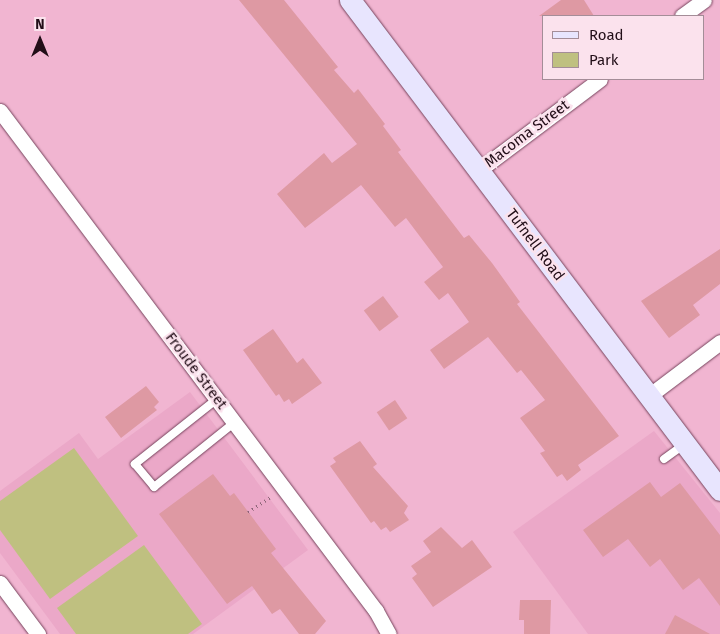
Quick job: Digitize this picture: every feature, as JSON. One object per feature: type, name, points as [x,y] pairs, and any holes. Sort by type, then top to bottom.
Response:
[{"type":"street","name":"Tufnell Road","points":[[350,0],[720,490]]},
{"type":"street","points":[[683,15],[704,0]]},
{"type":"street","name":"Macoma Street","points":[[479,170],[599,80]]},
{"type":"street","name":"Froude Street","points":[[0,111],[376,610],[389,634]]},
{"type":"street","points":[[650,395],[720,342]]},
{"type":"street","points":[[0,583],[38,634]]},
{"type":"lane","points":[[217,399],[135,464],[154,487],[235,422]]},
{"type":"lane","points":[[664,459],[685,444]]},
{"type":"path","points":[[248,512],[283,488]]},
{"type":"shaded area","points":[[190,392],[308,550],[193,634],[60,634],[0,553],[0,491],[79,433],[98,459]]},
{"type":"shaded area","points":[[654,431],[720,513],[720,634],[588,634],[513,532]]},
{"type":"green space","points":[[74,448],[138,536],[50,599],[0,530],[0,501]]},
{"type":"green space","points":[[144,545],[202,624],[188,634],[76,634],[57,608]]},
{"type":"building","points":[[239,0],[284,0],[338,67],[334,70],[354,93],[358,89],[385,124],[383,126],[401,150],[398,152],[464,238],[469,235],[492,263],[520,302],[517,304],[619,436],[578,465],[581,470],[567,481],[562,474],[557,477],[540,453],[545,451],[520,418],[545,400],[521,370],[517,373],[488,337],[444,369],[430,350],[469,322],[448,293],[439,300],[424,282],[443,267],[406,218],[395,227],[361,185],[305,228],[277,194],[324,153],[332,163],[357,144]]},
{"type":"building","points":[[561,0],[584,0],[593,15],[542,15],[539,16]]},
{"type":"building","points":[[720,249],[720,284],[693,305],[700,315],[669,338],[641,301]]},
{"type":"building","points":[[383,296],[399,317],[379,331],[364,310]]},
{"type":"building","points":[[273,329],[297,363],[303,358],[322,383],[292,404],[289,399],[284,402],[279,394],[276,396],[243,350]]},
{"type":"building","points":[[146,386],[159,402],[154,407],[157,410],[121,438],[105,417]]},
{"type":"building","points":[[395,400],[407,418],[389,431],[377,412]]},
{"type":"building","points":[[360,441],[377,464],[373,467],[408,506],[404,513],[409,520],[390,532],[386,527],[381,530],[374,521],[371,523],[330,466],[336,462],[333,458]]},
{"type":"building","points":[[213,474],[230,496],[234,493],[276,549],[271,553],[326,621],[315,634],[299,634],[280,609],[272,614],[252,586],[227,604],[159,514]]},
{"type":"building","points":[[650,482],[661,497],[680,483],[720,535],[720,606],[699,578],[683,590],[660,559],[650,567],[628,539],[603,557],[583,530]]},
{"type":"building","points":[[441,527],[462,548],[472,540],[492,567],[433,607],[412,578],[417,574],[411,566],[431,552],[423,541]]},
{"type":"building","points":[[520,600],[551,600],[550,634],[524,634],[524,620],[519,620]]},
{"type":"building","points":[[675,615],[710,634],[665,634]]}]
